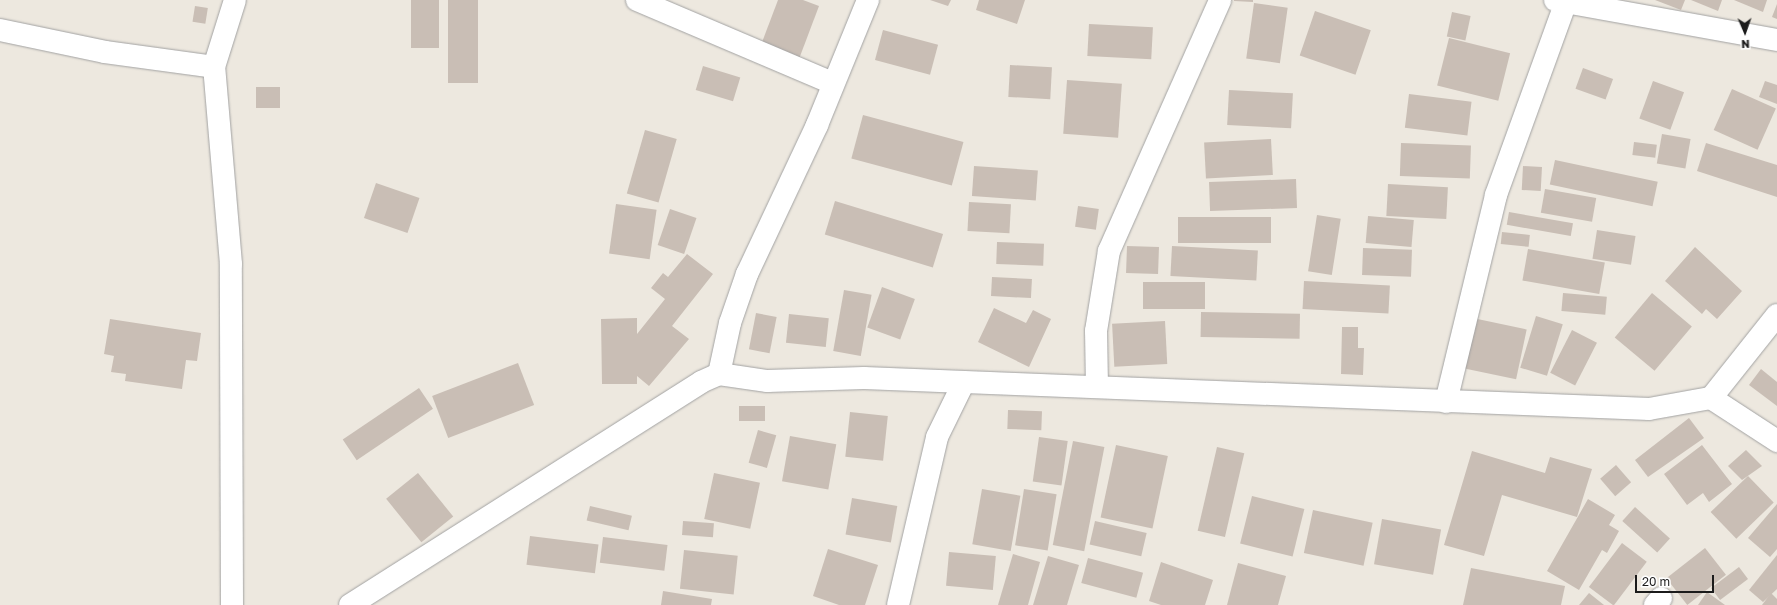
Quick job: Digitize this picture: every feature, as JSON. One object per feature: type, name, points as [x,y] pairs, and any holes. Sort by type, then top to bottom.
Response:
[{"type":"street","points":[[232,605],[231,264],[214,67],[235,0]]},
{"type":"street","points":[[637,0],[833,83]]},
{"type":"street","points":[[720,374],[730,323],[747,274],[833,83],[868,0]]},
{"type":"street","points":[[1097,386],[1096,331],[1109,251],[1220,0]]},
{"type":"street","points":[[1446,402],[1496,195],[1560,1],[1777,40]]},
{"type":"street","points":[[0,30],[105,52],[214,67]]},
{"type":"street","points":[[350,605],[700,382],[720,374],[767,381],[806,377],[1097,386],[1446,402],[1649,409],[1711,398],[1777,315]]},
{"type":"street","points":[[898,605],[937,437],[964,382]]},
{"type":"street","points":[[1711,398],[1777,440]]},
{"type":"building","points":[[411,0],[439,0],[439,48],[411,48]]},
{"type":"building","points":[[448,0],[478,0],[478,83],[448,83]]},
{"type":"building","points":[[778,0],[803,0],[819,6],[799,59],[761,45]]},
{"type":"building","points":[[930,0],[951,0],[948,6]]},
{"type":"building","points":[[979,0],[1025,0],[1017,24],[976,10]]},
{"type":"building","points":[[1253,0],[1253,2],[1234,1]]},
{"type":"building","points":[[1655,0],[1685,0],[1681,10]]},
{"type":"building","points":[[1691,0],[1722,0],[1718,11]]},
{"type":"building","points":[[1734,0],[1767,0],[1763,12]]},
{"type":"building","points":[[1254,3],[1288,8],[1280,63],[1246,58]]},
{"type":"building","points":[[1777,4],[1777,19],[1772,17]]},
{"type":"building","points":[[195,6],[208,8],[205,24],[192,22]]},
{"type":"building","points":[[1315,11],[1371,30],[1355,75],[1300,55]]},
{"type":"building","points":[[1452,12],[1471,16],[1465,40],[1447,36]]},
{"type":"building","points":[[1089,24],[1153,27],[1151,59],[1087,56]]},
{"type":"building","points":[[883,30],[938,45],[930,75],[875,60]]},
{"type":"building","points":[[1449,38],[1510,53],[1498,101],[1437,86]]},
{"type":"building","points":[[1010,65],[1052,67],[1050,99],[1008,97]]},
{"type":"building","points":[[703,66],[740,77],[733,101],[696,90]]},
{"type":"building","points":[[1583,68],[1613,79],[1606,100],[1575,89]]},
{"type":"building","points":[[1067,80],[1122,84],[1118,138],[1063,134]]},
{"type":"building","points":[[1653,81],[1684,92],[1670,130],[1639,119]]},
{"type":"building","points":[[1765,81],[1777,85],[1777,104],[1759,97]]},
{"type":"building","points":[[256,87],[280,87],[280,108],[256,108]]},
{"type":"building","points":[[1732,89],[1776,109],[1758,150],[1714,130]]},
{"type":"building","points":[[1229,90],[1293,93],[1291,128],[1227,125]]},
{"type":"building","points":[[1409,94],[1472,102],[1467,135],[1405,128]]},
{"type":"building","points":[[863,115],[963,142],[952,185],[851,158]]},
{"type":"building","points":[[645,130],[677,139],[659,203],[627,193]]},
{"type":"building","points":[[1662,134],[1691,139],[1685,169],[1657,164]]},
{"type":"building","points":[[1271,139],[1273,175],[1206,178],[1204,143]]},
{"type":"building","points":[[1634,142],[1657,145],[1655,158],[1632,155]]},
{"type":"building","points":[[1401,143],[1471,145],[1470,178],[1400,176]]},
{"type":"building","points":[[1706,143],[1777,165],[1777,197],[1697,171]]},
{"type":"building","points":[[1555,160],[1658,182],[1653,206],[1550,184]]},
{"type":"building","points":[[974,166],[1038,170],[1036,200],[972,196]]},
{"type":"building","points":[[1523,166],[1542,167],[1541,191],[1522,190]]},
{"type":"building","points":[[1296,179],[1297,208],[1210,211],[1209,182]]},
{"type":"building","points":[[376,183],[419,198],[407,233],[364,218]]},
{"type":"building","points":[[1388,184],[1448,187],[1446,219],[1386,216]]},
{"type":"building","points":[[1545,189],[1596,198],[1592,222],[1541,213]]},
{"type":"building","points":[[835,201],[943,234],[933,268],[825,234]]},
{"type":"building","points":[[969,202],[1011,204],[1009,233],[967,231]]},
{"type":"building","points":[[616,204],[657,210],[650,259],[609,254]]},
{"type":"building","points":[[1078,206],[1099,209],[1096,230],[1075,227]]},
{"type":"building","points":[[670,209],[696,218],[684,254],[658,245]]},
{"type":"building","points":[[1509,212],[1573,223],[1571,236],[1507,225]]},
{"type":"building","points":[[1317,215],[1341,219],[1332,275],[1308,271]]},
{"type":"building","points":[[1368,216],[1414,220],[1411,247],[1366,243]]},
{"type":"building","points":[[1178,217],[1271,217],[1271,243],[1178,243]]},
{"type":"building","points":[[1597,230],[1636,236],[1631,265],[1592,259]]},
{"type":"building","points":[[1502,232],[1530,235],[1529,247],[1501,244]]},
{"type":"building","points":[[997,242],[1044,244],[1043,266],[996,264]]},
{"type":"building","points":[[1127,246],[1159,247],[1158,274],[1126,273]]},
{"type":"building","points":[[1172,246],[1258,251],[1256,280],[1170,276]]},
{"type":"building","points":[[1695,247],[1742,291],[1717,319],[1706,309],[1702,314],[1665,281]]},
{"type":"building","points":[[1363,248],[1412,250],[1411,277],[1362,275]]},
{"type":"building","points":[[1528,249],[1605,263],[1599,294],[1522,281]]},
{"type":"building","points":[[687,254],[713,274],[672,326],[689,339],[649,386],[637,376],[637,384],[602,384],[601,319],[637,318],[637,334],[665,299],[651,288],[663,273],[668,277]]},
{"type":"building","points":[[992,277],[1032,279],[1031,298],[991,296]]},
{"type":"building","points":[[1304,281],[1390,286],[1388,313],[1303,309]]},
{"type":"building","points":[[1143,282],[1205,282],[1205,309],[1143,309]]},
{"type":"building","points":[[882,287],[915,299],[900,339],[867,327]]},
{"type":"building","points":[[844,290],[872,295],[861,356],[833,351]]},
{"type":"building","points":[[1563,293],[1607,297],[1605,315],[1561,311]]},
{"type":"building","points":[[1652,293],[1692,326],[1655,371],[1615,337]]},
{"type":"building","points":[[994,308],[1026,323],[1033,310],[1051,319],[1029,367],[978,342]]},
{"type":"building","points":[[1201,312],[1300,314],[1300,339],[1201,337]]},
{"type":"building","points":[[756,313],[777,317],[770,353],[749,349]]},
{"type":"building","points":[[789,314],[829,318],[826,347],[786,343]]},
{"type":"building","points":[[1536,316],[1563,324],[1547,376],[1520,368]]},
{"type":"building","points":[[1468,317],[1527,329],[1516,379],[1457,367]]},
{"type":"building","points":[[110,319],[201,333],[197,361],[186,360],[182,389],[125,381],[126,374],[111,372],[114,356],[104,354]]},
{"type":"building","points":[[1165,321],[1167,364],[1114,367],[1112,324]]},
{"type":"building","points":[[1342,327],[1358,327],[1358,348],[1364,348],[1363,375],[1341,374]]},
{"type":"building","points":[[1572,330],[1597,343],[1575,385],[1550,373]]},
{"type":"building","points":[[518,363],[534,405],[448,438],[432,396]]},
{"type":"building","points":[[1761,369],[1777,382],[1777,406],[1749,385]]},
{"type":"building","points":[[419,388],[433,409],[357,460],[343,439]]},
{"type":"building","points":[[739,406],[765,406],[765,421],[739,421]]},
{"type":"building","points":[[1008,410],[1042,411],[1041,430],[1007,429]]},
{"type":"building","points":[[850,412],[888,416],[883,461],[845,457]]},
{"type":"building","points":[[1689,418],[1704,438],[1648,477],[1635,460]]},
{"type":"building","points":[[758,430],[776,435],[767,468],[749,463]]},
{"type":"building","points":[[790,436],[836,444],[828,489],[782,481]]},
{"type":"building","points":[[1039,437],[1068,441],[1061,486],[1033,482]]},
{"type":"building","points":[[1073,441],[1104,447],[1084,551],[1053,545]]},
{"type":"building","points":[[1116,445],[1168,456],[1152,528],[1101,517]]},
{"type":"building","points":[[1702,445],[1732,484],[1709,502],[1703,493],[1687,505],[1664,474]]},
{"type":"building","points":[[1217,447],[1244,453],[1225,537],[1198,531]]},
{"type":"building","points":[[1746,450],[1762,466],[1742,480],[1728,466]]},
{"type":"building","points":[[1472,451],[1545,473],[1550,457],[1592,469],[1577,517],[1502,495],[1484,556],[1444,545]]},
{"type":"building","points":[[1616,465],[1631,482],[1615,496],[1600,479]]},
{"type":"building","points":[[418,473],[453,517],[421,542],[386,499]]},
{"type":"building","points":[[714,473],[760,483],[750,529],[704,519]]},
{"type":"building","points":[[1748,476],[1774,503],[1736,539],[1711,512]]},
{"type":"building","points":[[982,489],[1020,496],[1011,551],[972,544]]},
{"type":"building","points":[[1024,489],[1057,494],[1048,550],[1015,545]]},
{"type":"building","points":[[1252,496],[1304,509],[1293,557],[1240,544]]},
{"type":"building","points":[[852,498],[897,506],[891,542],[846,534]]},
{"type":"building","points":[[1588,499],[1615,515],[1609,525],[1619,531],[1607,553],[1602,550],[1579,590],[1547,571]]},
{"type":"building","points":[[1777,504],[1777,549],[1770,557],[1748,538]]},
{"type":"building","points":[[590,506],[632,516],[629,530],[587,521]]},
{"type":"building","points":[[1635,507],[1670,538],[1657,553],[1622,521]]},
{"type":"building","points":[[1313,510],[1373,523],[1364,566],[1304,553]]},
{"type":"building","points":[[1382,519],[1441,529],[1433,575],[1374,564]]},
{"type":"building","points":[[683,521],[714,523],[713,537],[682,535]]},
{"type":"building","points":[[1095,521],[1147,533],[1141,556],[1090,544]]},
{"type":"building","points":[[530,536],[598,544],[595,573],[526,565]]},
{"type":"building","points":[[603,537],[668,545],[664,571],[600,563]]},
{"type":"building","points":[[1622,543],[1647,562],[1614,605],[1589,587]]},
{"type":"building","points":[[1705,548],[1726,575],[1687,605],[1666,578]]},
{"type":"building","points":[[828,549],[878,565],[865,605],[839,605],[813,596]]},
{"type":"building","points":[[684,550],[738,556],[734,594],[680,589]]},
{"type":"building","points":[[949,552],[996,556],[993,590],[946,586]]},
{"type":"building","points":[[1013,554],[1040,562],[1028,605],[998,605]]},
{"type":"building","points":[[1777,555],[1777,589],[1763,602],[1749,590]]},
{"type":"building","points":[[1048,556],[1079,565],[1067,605],[1033,605]]},
{"type":"building","points":[[1088,558],[1143,573],[1136,598],[1081,583]]},
{"type":"building","points":[[1161,562],[1213,580],[1205,605],[1161,605],[1149,601]]},
{"type":"building","points":[[1238,563],[1286,576],[1278,605],[1227,605]]},
{"type":"building","points":[[1739,567],[1748,579],[1720,600],[1711,588]]},
{"type":"building","points":[[1471,568],[1565,586],[1561,605],[1463,605]]},
{"type":"building","points":[[663,591],[712,599],[711,605],[661,605]]},
{"type":"building","points":[[1707,592],[1725,605],[1698,605]]},
{"type":"building","points":[[1589,593],[1604,605],[1579,605]]},
{"type":"building","points":[[1771,593],[1777,599],[1777,605],[1762,605]]}]
